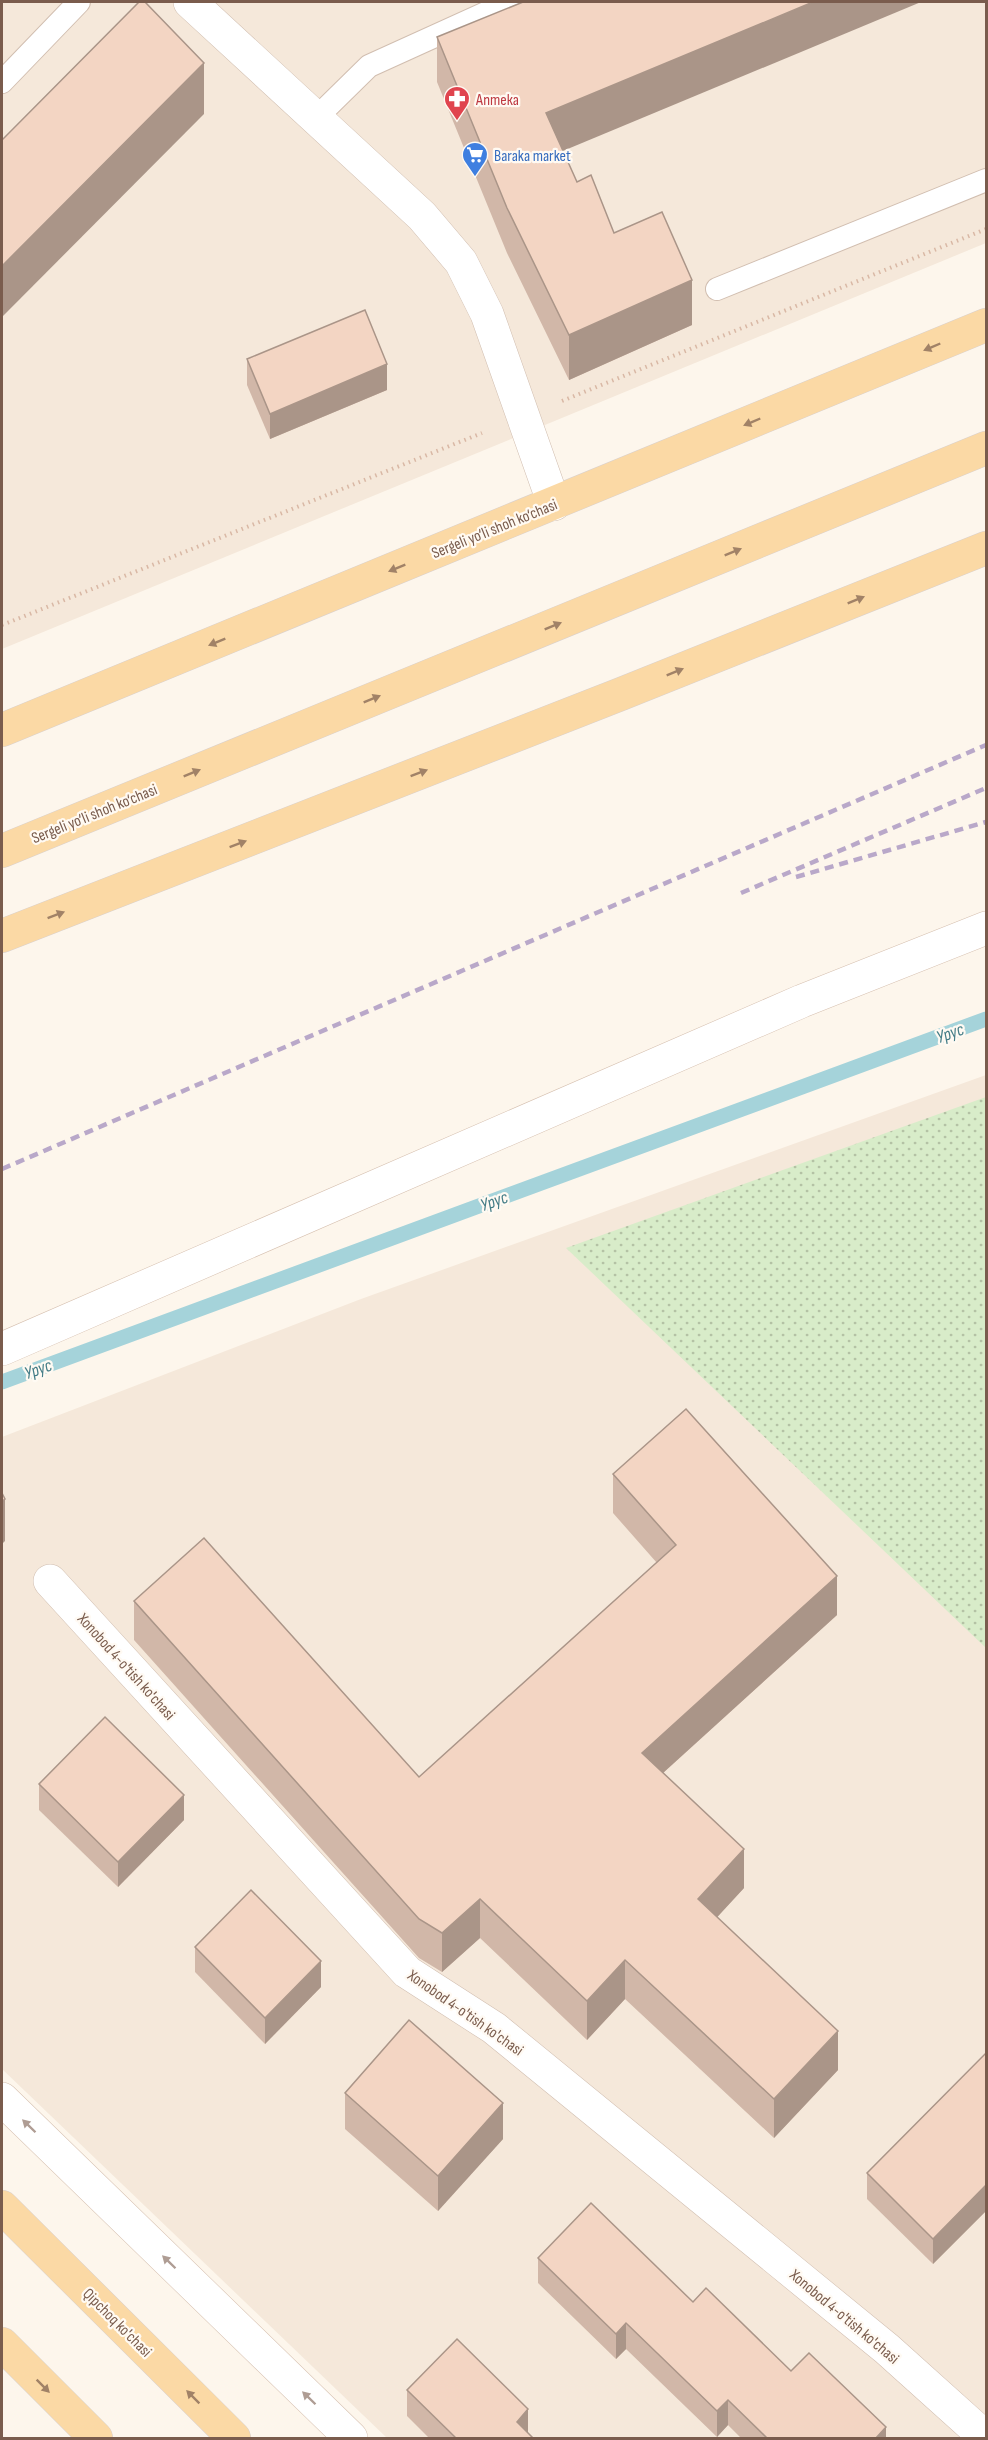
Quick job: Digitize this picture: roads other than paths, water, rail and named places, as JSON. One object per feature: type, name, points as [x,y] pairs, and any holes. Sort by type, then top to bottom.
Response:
[{"type":"main road","name":"Sergeli yo‘li shoh ko‘chasi","points":[[2,730],[987,325]]},
{"type":"main road","name":"Sergeli yo‘li shoh ko‘chasi","points":[[2,851],[987,448]]},
{"type":"main road","points":[[2,936],[987,548]]},
{"type":"main road","points":[[2,2190],[36,2240]]},
{"type":"main road","name":"Qipchoq ko'chasi","points":[[2,2207],[234,2439]]},
{"type":"main road","points":[[2,2344],[96,2439]]},
{"type":"street","points":[[190,2],[422,216],[460,262],[487,314],[554,504]]},
{"type":"street","points":[[2,1349],[801,1001],[987,928]]},
{"type":"street","name":"Xonobod 4-o'tish ko'chasi","points":[[50,1581],[407,1972],[494,2028],[878,2342],[986,2439]]},
{"type":"street","points":[[2,2099],[351,2439]]},
{"type":"lane","points":[[2,82],[79,2]]},
{"type":"lane","points":[[315,119],[369,66],[510,2]]},
{"type":"lane","points":[[717,289],[987,180]]},
{"type":"waterway","name":"Урус","points":[[2,1382],[986,1019]]},
{"type":"railway","points":[[2,1169],[986,745]]},
{"type":"railway","points":[[741,893],[986,788]]},
{"type":"railway","points":[[796,877],[986,822]]},
{"type":"place","name":"Аптека","points":[[457,122]]},
{"type":"place","name":"Baraka market","points":[[475,178]]}]
